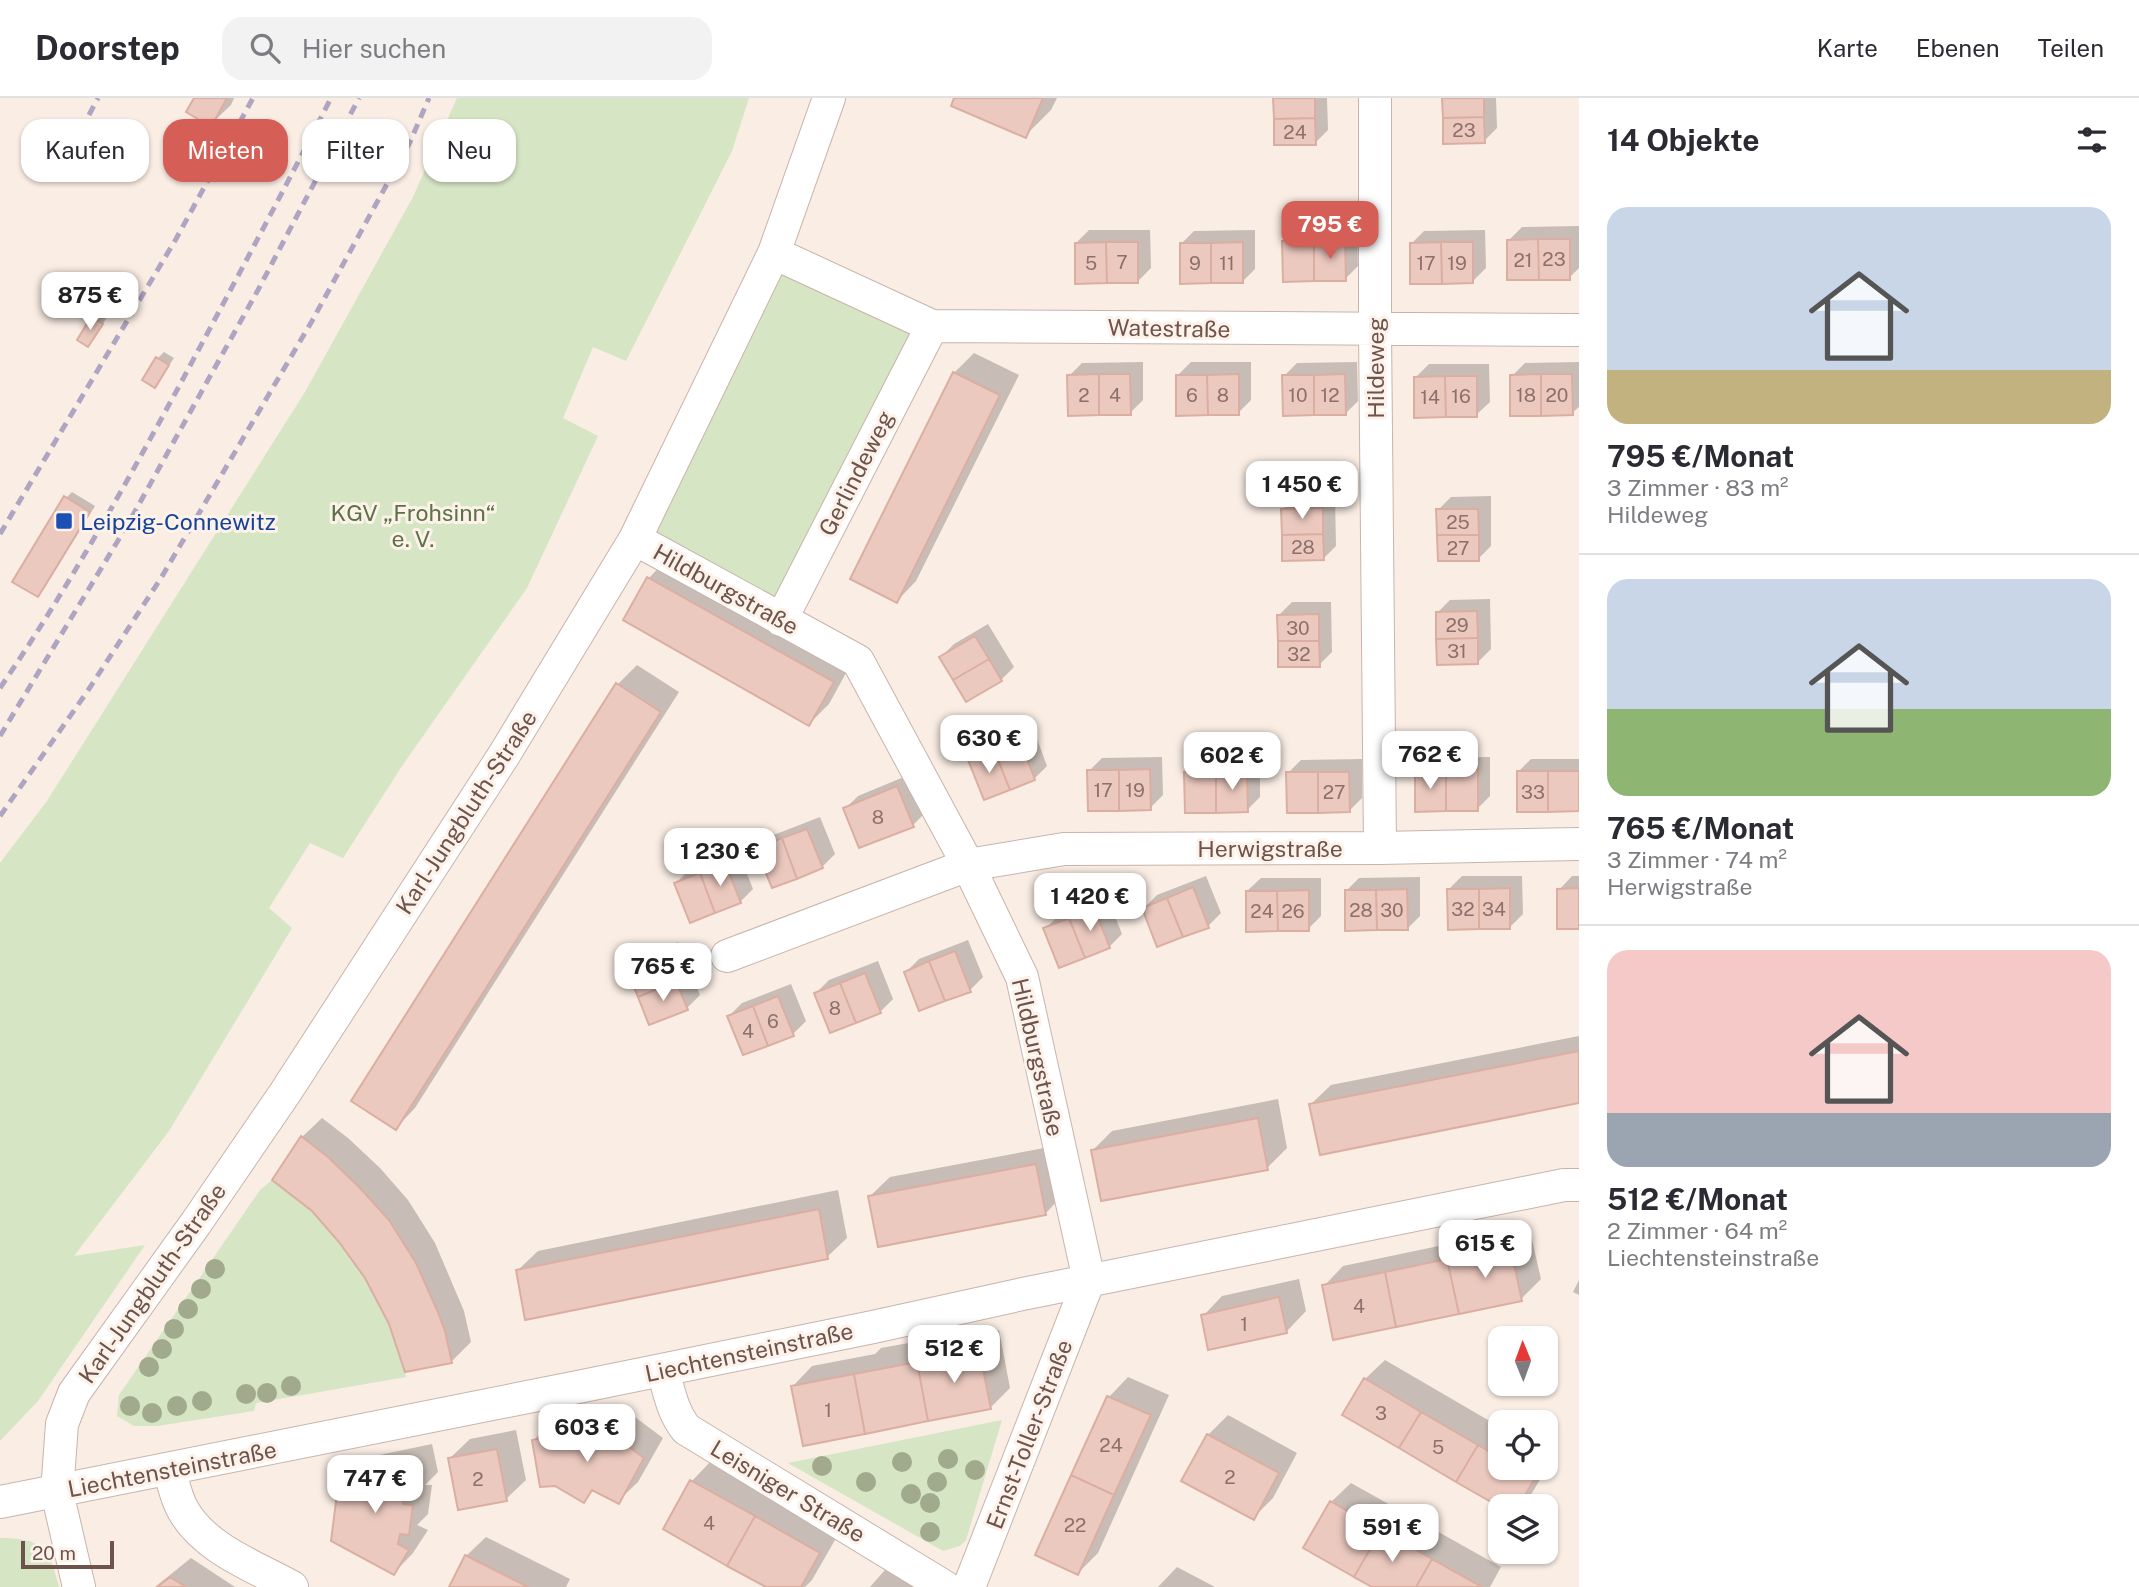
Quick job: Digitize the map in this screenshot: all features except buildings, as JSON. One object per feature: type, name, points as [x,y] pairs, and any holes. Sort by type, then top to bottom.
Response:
[{"type":"street","name":"Karl-Jungbluth-Straße","points":[[79,1587],[57,1492],[62,1424],[74,1393],[285,1093],[504,755],[635,539],[774,253],[829,98]]},
{"type":"street","name":"Hildeweg","points":[[1376,98],[1375,330],[1380,848]]},
{"type":"street","name":"Watestraße","points":[[774,253],[932,326],[1579,330]]},
{"type":"street","name":"Gerlindeweg","points":[[781,620],[932,326]]},
{"type":"street","name":"Hildburgstraße","points":[[635,539],[858,661],[968,865],[1022,977],[1089,1280]]},
{"type":"street","name":"Herwigstraße","points":[[727,956],[968,865],[1064,849],[1579,844]]},
{"type":"street","name":"Liechtensteinstraße","points":[[0,1502],[663,1370],[1501,1197],[1564,1185],[1579,1185]]},
{"type":"street","name":"Ernst-Toller-Straße","points":[[969,1587],[1089,1280]]},
{"type":"street","name":"Leisniger Straße","points":[[663,1370],[677,1418],[685,1429],[944,1587]]},
{"type":"street","points":[[169,1469],[181,1508],[195,1527],[216,1545],[292,1587]]},
{"type":"green space","name":"KGV „Frohsinn“ e. V.","points":[[457,98],[749,98],[732,151],[626,361],[593,347],[563,418],[598,436],[527,588],[402,766],[343,858],[310,843],[269,908],[292,928],[169,1131],[74,1256],[145,1245],[38,1401],[0,1441],[0,863],[47,801],[305,392],[423,174],[423,182],[516,182],[516,119],[448,119]]},
{"type":"green space","points":[[774,253],[932,326],[781,620],[635,539]]},
{"type":"green space","points":[[272,1180],[325,1225],[356,1265],[393,1334],[406,1377],[256,1403],[254,1411],[157,1426],[134,1426],[117,1416],[119,1395],[260,1190]]},
{"type":"green space","points":[[1002,1420],[966,1540],[960,1546],[943,1551],[788,1463]]},
{"type":"green space","points":[[0,1538],[26,1540],[42,1548],[51,1563],[59,1587],[0,1587]]},
{"type":"railway","points":[[87,119],[98,98]]},
{"type":"railway","points":[[0,534],[176,239],[253,98]]},
{"type":"railway","points":[[0,688],[70,579],[135,466],[331,98]]},
{"type":"railway","points":[[0,736],[128,524],[258,290],[359,98]]},
{"type":"railway","points":[[0,816],[87,692],[161,578],[312,321],[410,142],[429,98]]},
{"type":"place","name":"Leipzig-Connewitz","points":[[64,521]]}]
